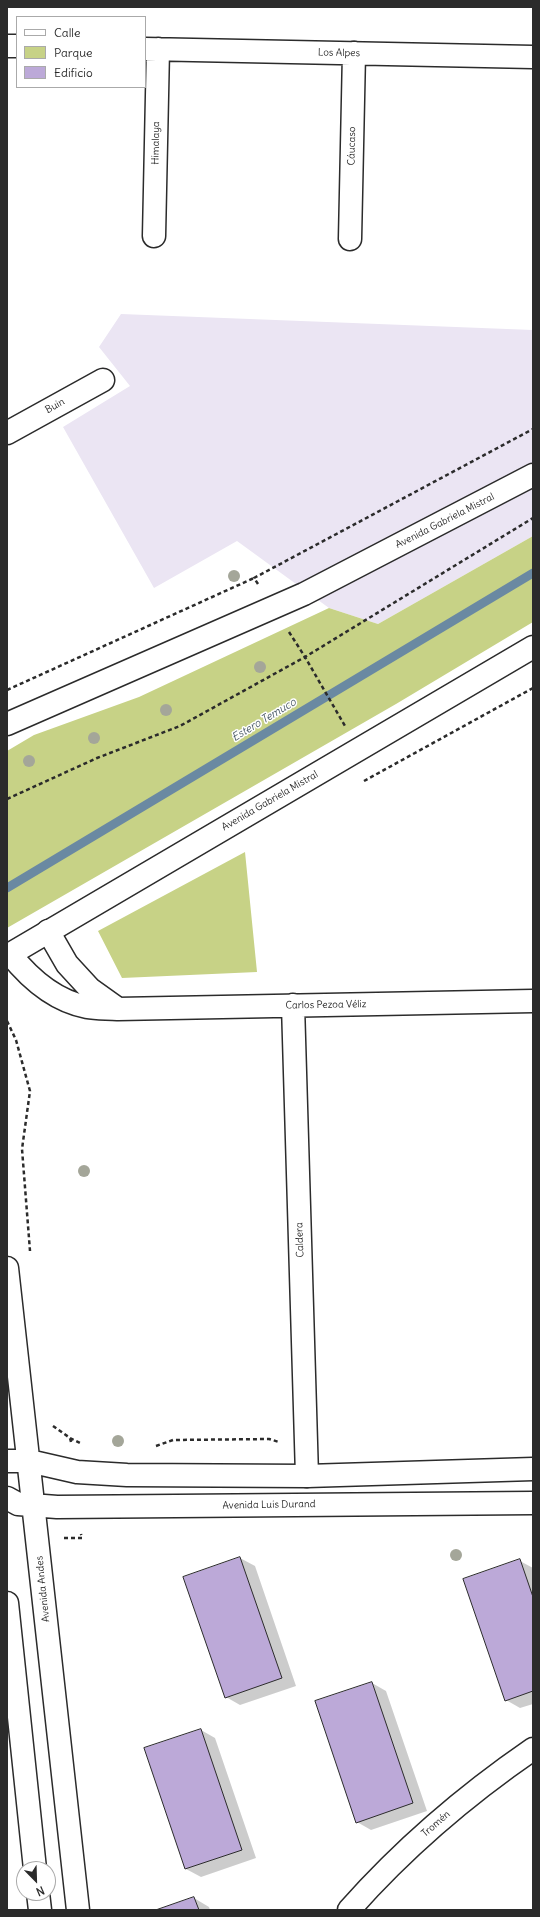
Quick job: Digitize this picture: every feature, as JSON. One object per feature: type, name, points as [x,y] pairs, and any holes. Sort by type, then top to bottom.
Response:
[{"type":"street","name":"Los Alpes","points":[[151,49],[533,58]]},
{"type":"street","name":"Himalaya","points":[[151,49],[154,236]]},
{"type":"street","name":"Cáucaso","points":[[350,239],[354,53]]},
{"type":"street","name":"Buin","points":[[7,433],[103,380]]},
{"type":"street","name":"Avenida Gabriela Mistral","points":[[7,724],[304,594],[533,475]]},
{"type":"street","name":"Avenida Gabriela Mistral","points":[[8,955],[533,647]]},
{"type":"street","points":[[48,931],[67,964],[90,989],[118,1009]]},
{"type":"street","name":"Carlos Pezoa Véliz","points":[[8,955],[31,979],[58,996],[87,1007],[118,1009],[533,1001]]},
{"type":"street","name":"Caldera","points":[[293,1005],[307,1476]]},
{"type":"street","name":"Avenida Andes","points":[[7,1268],[78,1910]]},
{"type":"street","points":[[7,1461],[29,1461],[77,1472],[127,1475],[307,1476],[533,1469]]},
{"type":"street","name":"Avenida Luis Durand","points":[[7,1498],[18,1504],[34,1506],[533,1502]]},
{"type":"street","points":[[7,1603],[11,1677],[34,1861]]},
{"type":"street","name":"Tromén","points":[[349,1910],[410,1847],[455,1808],[533,1749]]},
{"type":"path","points":[[7,690],[254,578]]},
{"type":"path","points":[[7,799],[97,758],[180,726],[305,657],[338,714]]},
{"type":"path","points":[[7,1021],[16,1040],[30,1091],[22,1149],[30,1257]]},
{"type":"path","points":[[52,1425],[70,1438],[84,1444]]},
{"type":"path","points":[[70,1438],[77,1472]]},
{"type":"path","points":[[150,1448],[173,1440],[269,1439]]},
{"type":"shaded area","points":[[121,314],[533,330],[533,536],[378,624],[329,608],[237,541],[154,588],[63,427],[130,386],[99,347]]},
{"type":"green space","points":[[533,536],[533,622],[396,704],[7,928],[7,751],[34,735],[139,697],[329,608],[378,624]]},
{"type":"green space","points":[[245,852],[257,972],[122,978],[98,931]]},
{"type":"building","points":[[240,1557],[282,1678],[225,1698],[183,1577]]},
{"type":"building","points":[[520,1559],[533,1597],[533,1691],[505,1701],[463,1579]]},
{"type":"building","points":[[372,1682],[413,1803],[356,1823],[315,1701]]},
{"type":"building","points":[[201,1729],[242,1850],[185,1869],[144,1748]]},
{"type":"building","points":[[194,1897],[199,1910],[156,1910]]},
{"type":"waterway","name":"Estero Temuco","points":[[7,888],[533,573]]}]
